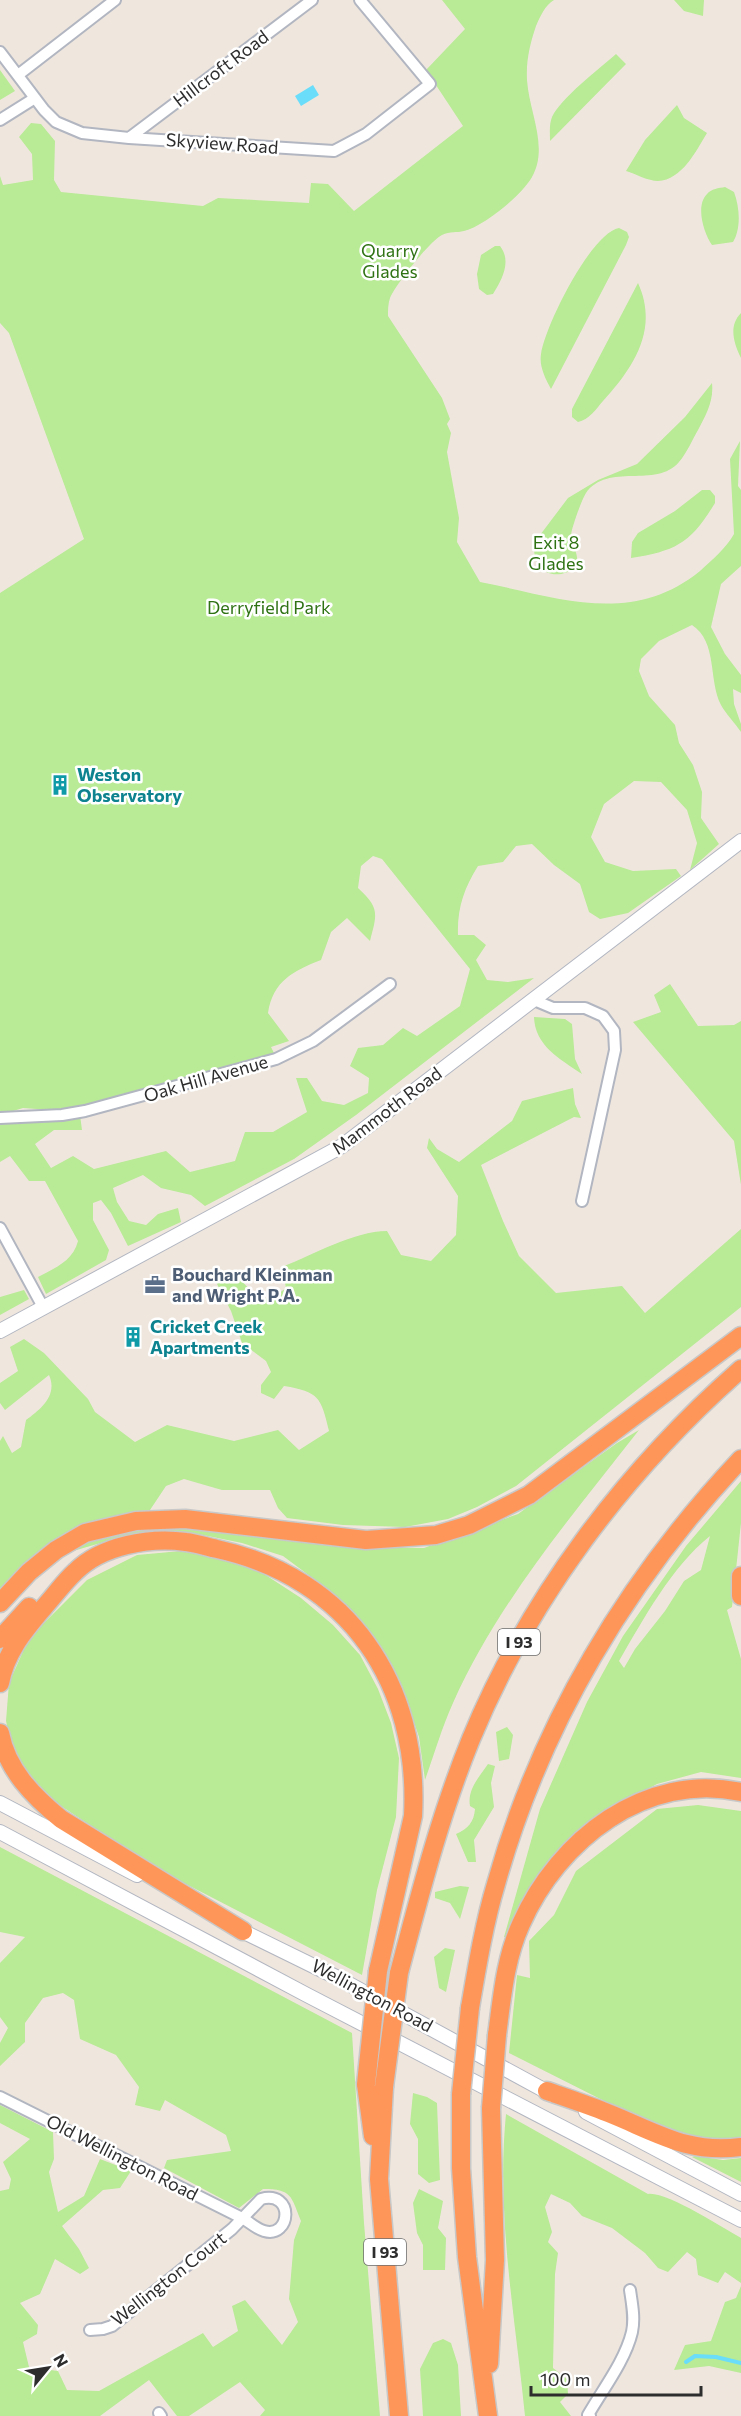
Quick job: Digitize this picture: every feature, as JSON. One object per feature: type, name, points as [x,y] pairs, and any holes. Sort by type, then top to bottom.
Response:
[{"type":"highway","points":[[0,1603],[29,1572],[56,1550],[85,1533],[136,1521],[185,1519],[366,1540],[436,1535],[469,1525],[529,1495],[741,1336]]},
{"type":"highway","name":"I 93","points":[[399,2416],[379,2179],[375,2086],[399,1973],[435,1839],[471,1740],[505,1664],[563,1570],[622,1491],[672,1435],[741,1369]]},
{"type":"highway","points":[[488,2412],[467,2257],[461,2168],[461,2094],[470,2008],[483,1937],[507,1846],[535,1773],[568,1700],[602,1638],[636,1586],[683,1523],[741,1458]]},
{"type":"highway","points":[[0,1638],[35,1601],[100,1555],[141,1543],[186,1542],[237,1553],[278,1570],[308,1587],[348,1621],[365,1641],[386,1675],[403,1716],[409,1737],[414,1790],[408,1842],[378,1971],[375,2086]]},
{"type":"highway","points":[[0,1683],[9,1653],[24,1631],[76,1570]]},
{"type":"highway","points":[[741,1576],[741,1596]]},
{"type":"highway","points":[[0,1733],[9,1760],[26,1786],[38,1800],[61,1819],[243,1931]]},
{"type":"highway","points":[[488,2412],[495,2260],[491,2109],[505,1976],[520,1925],[547,1879],[582,1840],[625,1809],[674,1790],[699,1788],[741,1792]]},
{"type":"highway","points":[[547,2091],[608,2112],[671,2140],[696,2148],[723,2150],[741,2147]]},
{"type":"main road","name":"Mammoth Road","points":[[0,1331],[332,1153],[741,841]]},
{"type":"main road","name":"Wellington Road","points":[[0,1803],[405,2013],[741,2194]]},
{"type":"main road","name":"Wellington Road","points":[[0,1832],[307,1995],[741,2220]]},
{"type":"street","points":[[18,75],[115,0]]},
{"type":"street","name":"Hillcroft Road","points":[[129,138],[312,0]]},
{"type":"street","name":"Skyview Road","points":[[0,52],[49,116],[63,126],[82,133],[334,151],[366,134],[430,84],[360,0]]},
{"type":"street","points":[[0,120],[35,98]]},
{"type":"street","name":"Oak Hill Avenue","points":[[0,1118],[85,1112],[276,1059],[313,1041],[390,984]]},
{"type":"street","points":[[534,1000],[553,1008],[592,1010],[603,1016],[614,1031],[615,1050],[582,1201]]},
{"type":"street","points":[[0,1228],[43,1307]]},
{"type":"street","name":"Old Wellington Road","points":[[0,2097],[244,2219]]},
{"type":"street","name":"Wellington Court","points":[[90,2330],[112,2326],[244,2219]]},
{"type":"street","points":[[589,2416],[615,2370],[632,2333],[630,2290]]},
{"type":"green space","name":"Derryfield Park","points":[[442,0],[554,0],[545,8],[538,23],[528,59],[528,92],[537,129],[539,154],[532,177],[511,201],[482,223],[464,231],[442,235],[436,239],[406,274],[389,302],[388,316],[442,398],[450,419],[447,424],[451,433],[447,452],[459,518],[457,542],[480,582],[566,600],[593,603],[621,603],[647,598],[674,588],[700,571],[723,549],[734,534],[730,459],[740,441],[738,486],[741,490],[741,566],[721,584],[711,627],[725,654],[741,675],[741,693],[733,689],[741,732],[721,705],[706,641],[692,625],[659,641],[641,659],[639,671],[649,696],[675,725],[679,743],[693,765],[702,792],[701,818],[719,844],[690,870],[697,843],[687,810],[661,782],[634,781],[604,804],[591,837],[605,862],[633,871],[676,869],[681,876],[628,913],[600,919],[589,912],[580,884],[554,865],[532,844],[516,846],[503,862],[478,866],[462,899],[458,935],[474,935],[486,945],[476,960],[487,980],[508,982],[534,978],[356,1115],[294,1159],[205,1206],[191,1195],[161,1188],[143,1175],[113,1188],[117,1202],[129,1221],[146,1225],[158,1214],[178,1208],[181,1222],[128,1246],[111,1213],[101,1200],[93,1203],[93,1220],[109,1250],[106,1260],[46,1294],[38,1277],[68,1259],[78,1241],[45,1181],[29,1181],[10,1156],[0,1162],[0,1121],[80,1115],[82,1130],[54,1130],[35,1144],[51,1168],[73,1156],[94,1169],[166,1151],[190,1172],[235,1161],[245,1132],[273,1132],[307,1112],[296,1078],[307,1078],[322,1101],[344,1105],[368,1093],[369,1078],[350,1066],[358,1048],[383,1045],[403,1028],[417,1036],[460,1006],[470,969],[382,859],[373,856],[361,866],[358,888],[370,901],[375,912],[370,941],[347,918],[331,932],[321,960],[293,973],[280,985],[274,993],[268,1013],[289,1041],[271,1047],[274,1053],[79,1107],[51,1110],[23,1108],[0,1115],[0,593],[84,539],[9,333],[0,323],[0,176],[3,185],[33,180],[32,154],[19,137],[31,123],[41,124],[55,141],[54,180],[61,192],[203,206],[218,198],[309,203],[311,183],[328,184],[354,211],[463,126],[426,70],[465,29]]},
{"type":"green space","points":[[674,0],[704,0],[703,16],[684,11]]},
{"type":"green space","points":[[616,54],[626,64],[550,141],[551,120],[563,101]]},
{"type":"green space","points":[[0,70],[15,91],[0,100]]},
{"type":"green space","points":[[677,105],[684,118],[707,133],[693,156],[681,170],[667,179],[654,181],[626,171],[645,140]]},
{"type":"green space","points":[[725,187],[734,192],[736,198],[739,218],[736,237],[733,242],[712,245],[702,220],[703,199],[709,192]]},
{"type":"green space","points":[[619,228],[627,232],[629,237],[626,245],[551,389],[543,372],[541,354],[551,323],[583,263],[608,234]]},
{"type":"green space","points":[[495,246],[500,246],[504,252],[505,264],[496,289],[493,294],[487,295],[479,289],[477,274],[481,255]]},
{"type":"green space","points":[[638,283],[644,300],[646,316],[640,346],[633,361],[614,388],[592,414],[578,422],[572,417],[572,409]]},
{"type":"green space","points":[[741,313],[741,358],[734,341],[733,329]]},
{"type":"green space","name":"Exit 8 Glades","points":[[712,383],[711,402],[687,451],[679,462],[669,470],[658,474],[619,477],[595,484],[584,496],[571,532],[577,567],[560,574],[546,572],[541,568],[534,553],[534,543],[568,498],[598,480],[637,464],[685,417]]},
{"type":"green space","points":[[702,490],[710,490],[715,496],[715,503],[690,536],[671,548],[631,558],[632,542],[638,533],[675,511]]},
{"type":"green space","points":[[670,984],[698,1026],[734,1025],[741,1021],[741,1185],[734,1141],[633,1022],[661,1012],[654,995]]},
{"type":"green space","points":[[534,1017],[565,1019],[572,1024],[575,1059],[582,1074],[557,1057],[544,1044],[535,1027]]},
{"type":"green space","points":[[573,1088],[575,1104],[581,1118],[574,1117],[481,1165],[519,1256],[556,1293],[622,1286],[645,1313],[741,1229],[741,1307],[516,1486],[477,1507],[448,1519],[405,1527],[343,1525],[287,1518],[278,1508],[270,1490],[222,1490],[184,1479],[166,1486],[150,1510],[82,1526],[56,1539],[38,1552],[0,1590],[0,1441],[3,1436],[12,1453],[21,1447],[26,1420],[42,1406],[50,1395],[51,1389],[49,1375],[5,1410],[0,1403],[0,1383],[18,1371],[10,1347],[24,1339],[44,1353],[88,1399],[95,1412],[135,1442],[167,1425],[234,1441],[278,1430],[299,1450],[329,1431],[324,1410],[317,1398],[305,1391],[284,1386],[274,1399],[261,1393],[261,1385],[271,1372],[266,1361],[242,1343],[231,1311],[215,1280],[225,1273],[238,1277],[254,1294],[270,1300],[286,1288],[282,1267],[347,1239],[374,1232],[387,1231],[401,1255],[431,1261],[456,1235],[458,1196],[427,1148],[429,1138],[437,1149],[459,1162],[512,1121],[522,1101]]},
{"type":"green space","points":[[24,1290],[29,1299],[0,1315],[0,1297]]},
{"type":"green space","points":[[639,1430],[538,1561],[492,1630],[453,1703],[425,1780],[419,1737],[403,1689],[370,1632],[334,1594],[283,1556],[242,1543],[203,1535],[172,1532],[125,1536],[73,1551],[107,1532],[157,1524],[238,1531],[351,1547],[424,1548],[518,1514],[617,1443]]},
{"type":"green space","points":[[741,1481],[741,1523],[732,1607],[727,1610],[741,1659],[741,1778],[701,1772],[657,1784],[638,1794],[582,1832],[510,1938],[504,1937],[540,1809],[587,1702],[623,1636],[686,1546]],"holes":[[[710,1536],[701,1570],[684,1581],[624,1668],[619,1661],[659,1594],[683,1562]]]},
{"type":"green space","points":[[181,1551],[250,1565],[301,1598],[333,1625],[360,1655],[378,1689],[391,1723],[399,1758],[396,1817],[377,1890],[362,1975],[182,1882],[105,1835],[58,1804],[27,1774],[12,1747],[6,1721],[9,1683],[29,1638],[87,1580],[137,1555]]},
{"type":"green space","points":[[507,1727],[513,1735],[509,1759],[499,1761],[496,1732]]},
{"type":"green space","points":[[488,1764],[495,1766],[491,1783],[494,1807],[474,1840],[476,1862],[468,1862],[456,1834],[464,1830],[472,1821],[475,1809],[470,1806],[470,1795],[474,1784]]},
{"type":"green space","points":[[698,1805],[741,1811],[741,2141],[705,2143],[640,2119],[509,2053],[517,1975],[530,1978],[529,1941],[554,1915],[576,1871],[657,1809]]},
{"type":"green space","points":[[0,1847],[352,2033],[364,2223],[380,2416],[260,2416],[265,2410],[240,2382],[189,2416],[177,2416],[149,2380],[100,2416],[0,2416],[0,2191],[9,2189],[11,2179],[3,2162],[30,2139],[0,2123],[0,2105],[53,2132],[54,2159],[49,2172],[58,2212],[84,2196],[100,2159],[131,2171],[120,2188],[103,2190],[62,2226],[79,2249],[89,2268],[80,2274],[55,2259],[40,2294],[20,2303],[38,2325],[37,2334],[23,2342],[29,2367],[58,2371],[67,2390],[99,2391],[203,2333],[213,2347],[238,2331],[232,2306],[245,2300],[282,2345],[298,2322],[289,2299],[294,2240],[301,2221],[292,2200],[280,2190],[263,2189],[239,2208],[164,2168],[167,2160],[231,2151],[226,2135],[165,2100],[160,2111],[135,2105],[139,2087],[116,2055],[80,2039],[74,2000],[63,1993],[43,1998],[25,2023],[25,2042],[0,2066],[0,2043],[8,2028],[0,2017],[0,1963],[25,1937],[0,1932]]},
{"type":"green space","points":[[460,1886],[469,1887],[460,1919],[450,1903],[435,1898],[435,1892]]},
{"type":"green space","points":[[445,1948],[455,1950],[446,1992],[439,1988],[434,1957]]},
{"type":"green space","points":[[413,2093],[437,2103],[440,2180],[429,2183],[418,2174],[418,2139],[410,2124]]},
{"type":"green space","points":[[506,2114],[648,2194],[668,2198],[681,2204],[741,2238],[741,2283],[725,2272],[718,2283],[698,2275],[696,2259],[687,2252],[668,2272],[658,2268],[645,2253],[612,2228],[582,2216],[570,2203],[551,2194],[545,2207],[552,2232],[548,2242],[558,2253],[555,2274],[553,2368],[567,2379],[568,2394],[560,2402],[571,2416],[525,2416],[505,2227],[503,2190]]},
{"type":"green space","points":[[692,2157],[723,2160],[741,2158],[741,2182]]},
{"type":"green space","points":[[419,2189],[443,2201],[438,2228],[446,2238],[445,2270],[423,2270],[423,2245],[417,2233],[413,2203]]},
{"type":"green space","points":[[741,2286],[741,2373],[709,2366],[674,2370],[685,2345],[711,2341],[725,2302],[736,2298]]},
{"type":"green space","points":[[443,2339],[451,2343],[458,2365],[461,2416],[423,2416],[420,2369],[433,2343]]},
{"type":"water","points":[[313,85],[319,95],[301,106],[295,96]]},
{"type":"waterway","points":[[686,2362],[695,2356],[716,2357],[741,2363]]},
{"type":"place","name":"Weston Observatory","points":[[60,785]]},
{"type":"place","name":"Bouchard Kleinman and Wright P.A.","points":[[155,1285]]},
{"type":"place","name":"Cricket Creek Apartments","points":[[133,1337]]},
{"type":"park label","name":"Quarry Glades","points":[[390,261]]}]
